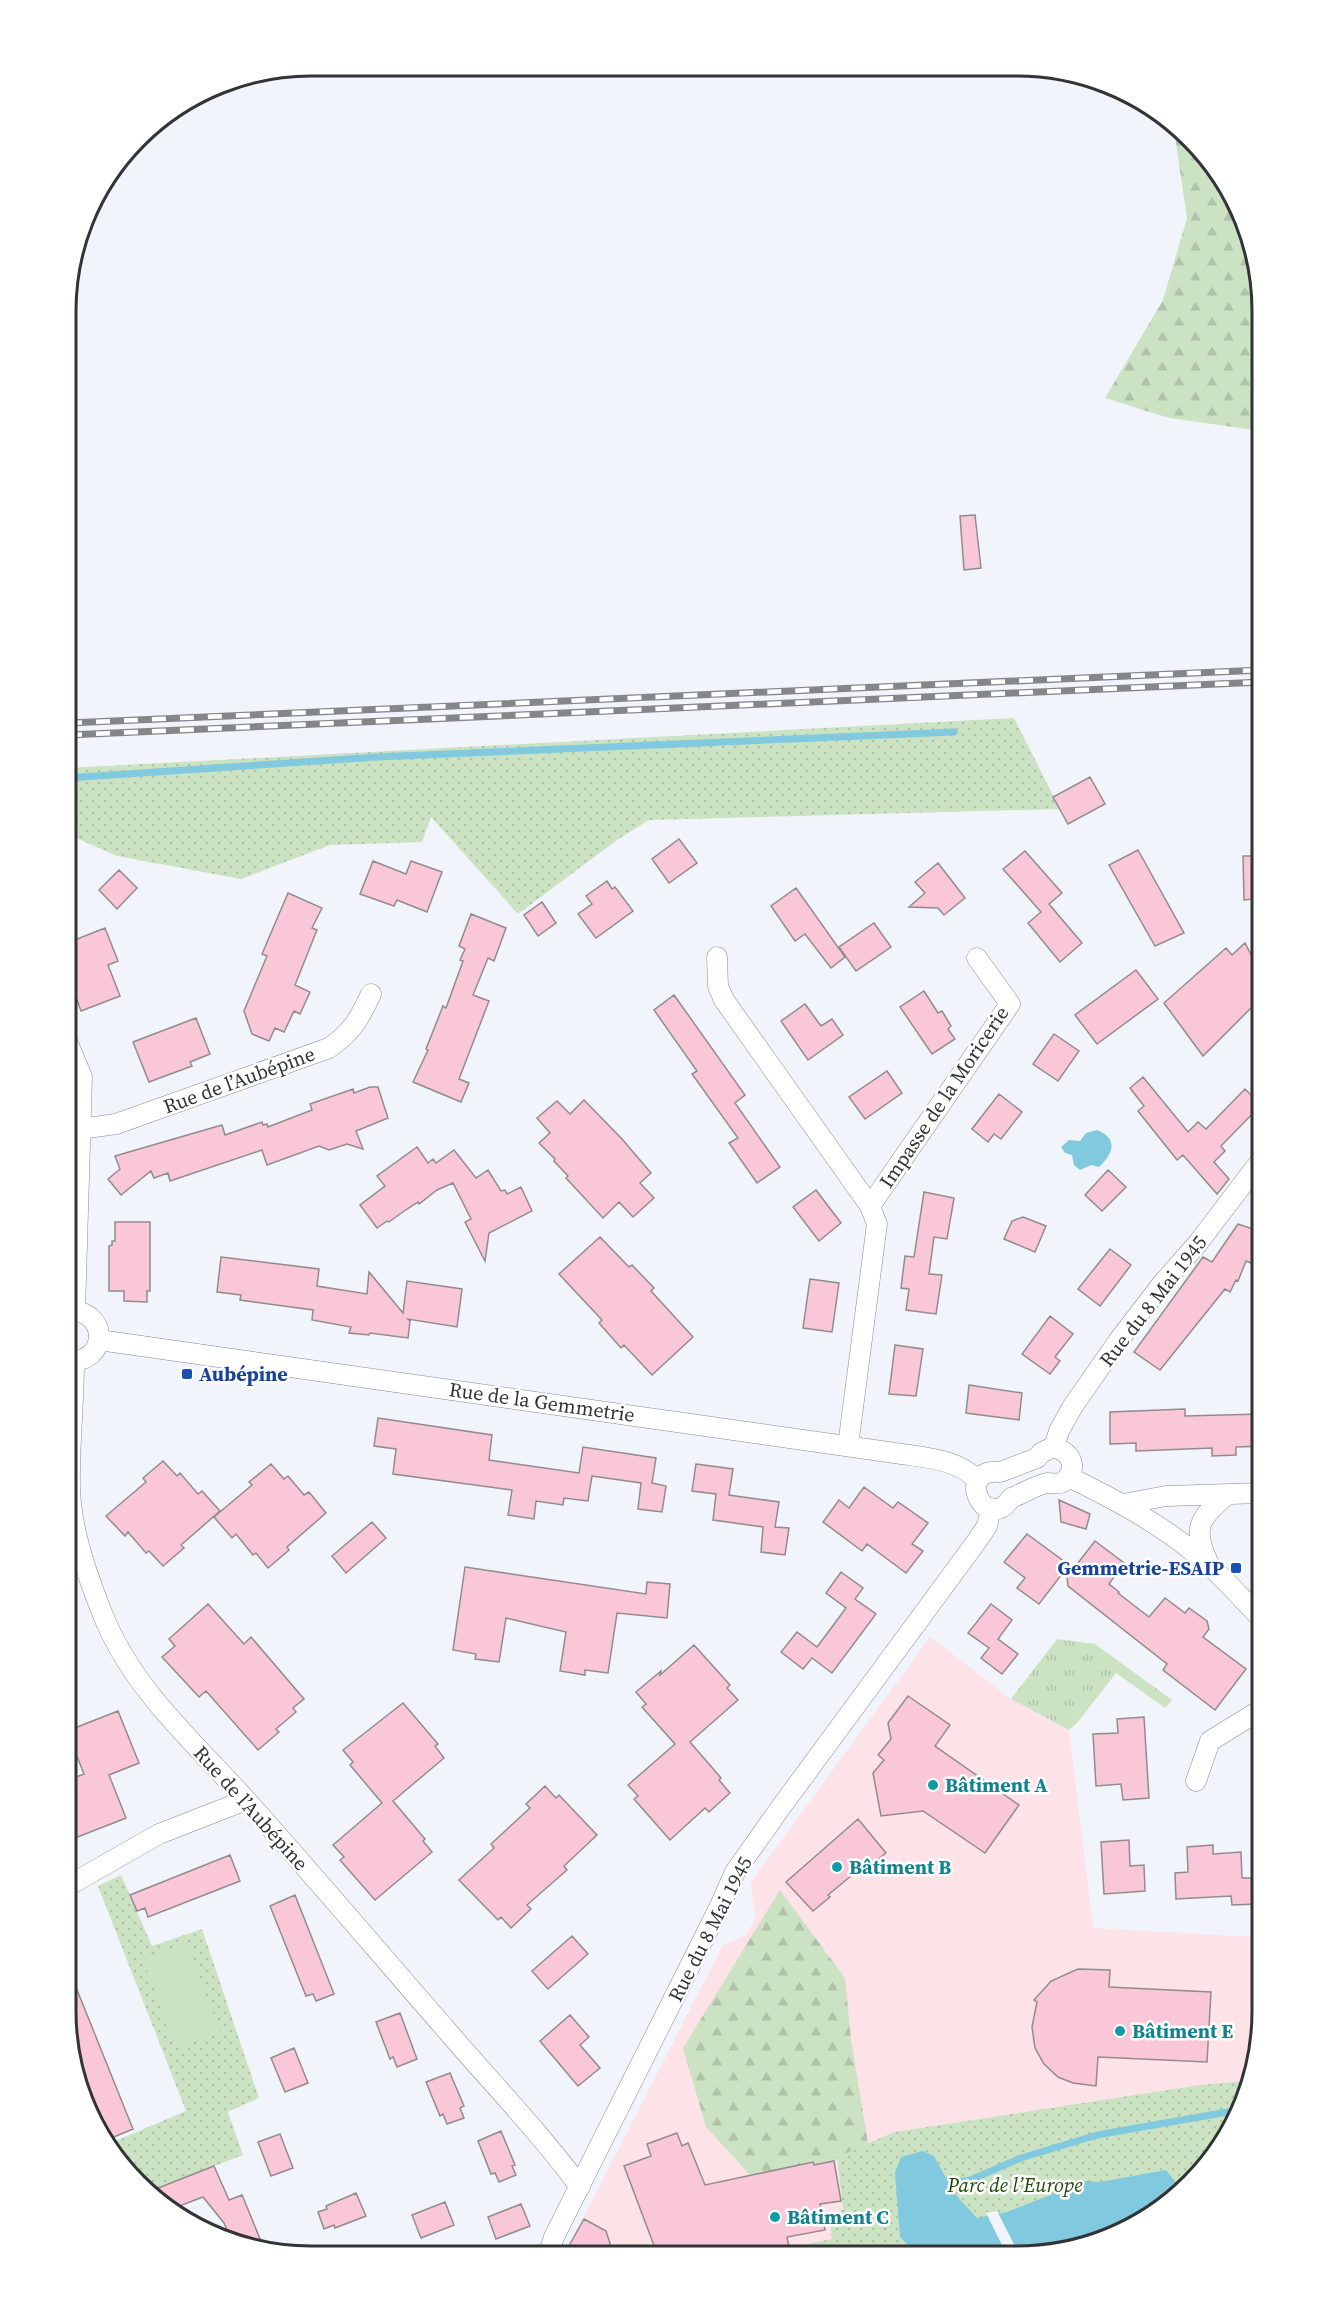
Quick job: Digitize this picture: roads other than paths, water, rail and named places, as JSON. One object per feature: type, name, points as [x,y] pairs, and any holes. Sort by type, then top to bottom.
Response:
[{"type":"street","name":"Impasse de la Moricerie","points":[[717,957],[718,986],[724,1000],[870,1206],[877,1224],[848,1446]]},
{"type":"street","name":"Impasse de la Moricerie","points":[[870,1206],[1010,1004],[977,958]]},
{"type":"street","name":"Rue de l’Aubépine","points":[[81,1129],[116,1124],[329,1048],[347,1035],[358,1022],[371,994]]},
{"type":"street","points":[[76,1063],[82,1077],[76,1220]]},
{"type":"street","name":"Rue du 8 Mai 1945","points":[[1046,1453],[1073,1406],[1119,1340],[1162,1284],[1198,1244],[1252,1172]]},
{"type":"street","points":[[76,1312],[84,1313],[96,1324],[99,1340],[97,1347],[88,1358],[76,1360]]},
{"type":"street","name":"Rue de la Gemmetrie","points":[[99,1340],[848,1446],[951,1463],[971,1473],[978,1481]]},
{"type":"street","points":[[1046,1453],[1036,1470],[1042,1480],[1059,1484],[1069,1477],[1072,1471],[1071,1459],[1063,1450],[1046,1453],[1000,1472],[987,1473],[978,1481],[977,1498],[985,1506],[1002,1507],[1011,1498],[1047,1483]]},
{"type":"street","points":[[1000,1472],[1012,1485],[1011,1498]]},
{"type":"street","points":[[1069,1477],[1123,1504],[1161,1527],[1210,1567],[1252,1610]]},
{"type":"street","points":[[1123,1504],[1166,1496],[1252,1494]]},
{"type":"street","points":[[1210,1567],[1199,1543],[1199,1528],[1202,1519],[1227,1495]]},
{"type":"street","name":"Rue du 8 Mai 1945","points":[[551,2246],[735,1872],[807,1770],[974,1545],[987,1526],[991,1508]]},
{"type":"street","name":"Rue de l’Aubépine","points":[[76,1529],[101,1611],[120,1652],[139,1681],[246,1800],[556,2156],[580,2187]]},
{"type":"street","points":[[1196,1781],[1210,1741],[1252,1715]]},
{"type":"street","points":[[76,1881],[159,1834],[246,1800]]},
{"type":"water","points":[[1097,1130],[1111,1142],[1112,1147],[1108,1157],[1099,1167],[1091,1165],[1080,1170],[1074,1165],[1072,1155],[1065,1153],[1061,1147],[1069,1140],[1080,1141],[1086,1133]]},
{"type":"water","points":[[923,2151],[934,2156],[954,2193],[977,2218],[1007,2212],[1086,2181],[1100,2182],[1166,2170],[1177,2183],[1160,2198],[1134,2215],[1106,2229],[1062,2242],[1032,2246],[909,2246],[900,2237],[895,2173],[901,2157]]},
{"type":"waterway","points":[[76,777],[377,757],[954,732]]},
{"type":"waterway","points":[[947,2181],[968,2181],[1021,2158],[1097,2135],[1229,2112]]},
{"type":"railway","points":[[76,723],[1252,670]]},
{"type":"railway","points":[[76,735],[1252,682]]},
{"type":"place","name":"Aubépine","points":[[187,1374]]},
{"type":"place","name":"Gemmetrie-ESAIP","points":[[1236,1568]]},
{"type":"place","name":"Bâtiment A","points":[[933,1785]]},
{"type":"place","name":"Bâtiment B","points":[[837,1867]]},
{"type":"place","name":"Bâtiment E","points":[[1120,2031]]},
{"type":"place","name":"Bâtiment C","points":[[775,2217]]},
{"type":"park label","name":"Parc de l’Europe","points":[[1015,2185]]}]
